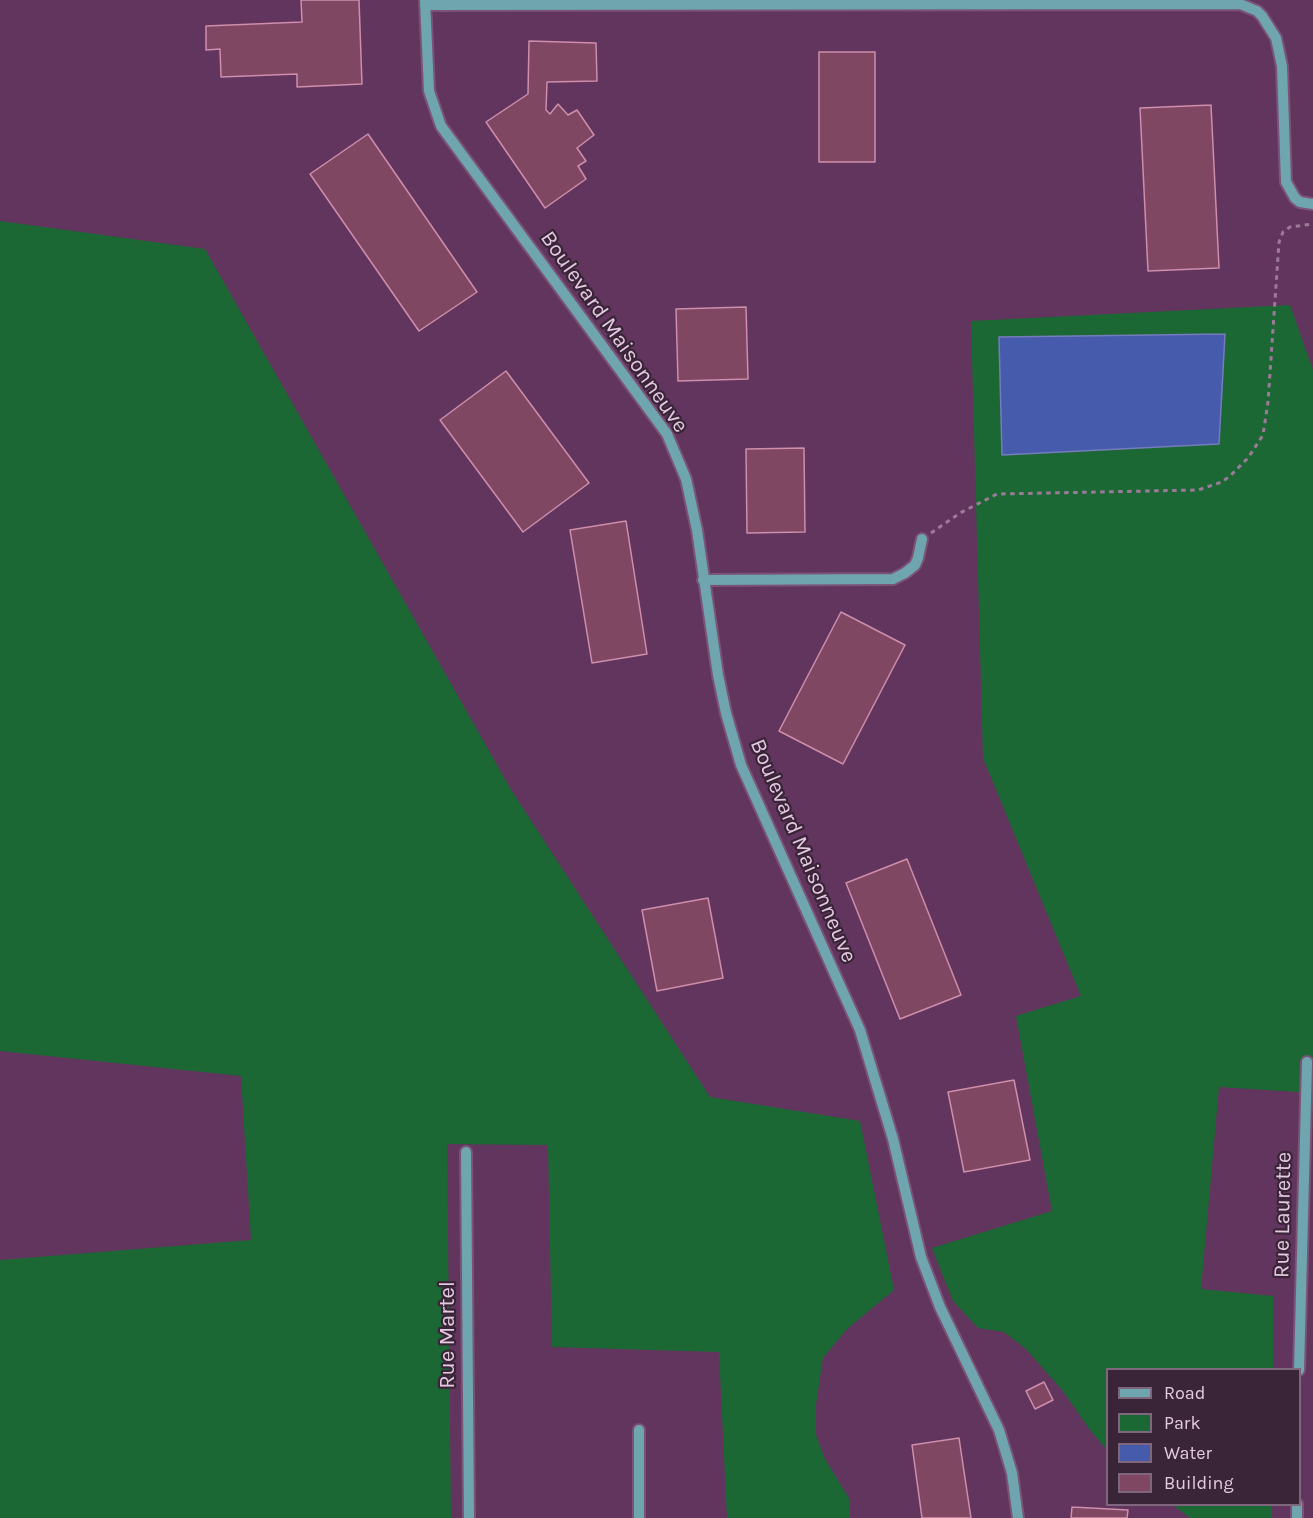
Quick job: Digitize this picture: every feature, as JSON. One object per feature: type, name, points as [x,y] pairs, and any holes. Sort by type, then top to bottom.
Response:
[{"type":"street","points":[[425,2],[1240,2],[1257,10],[1268,22],[1276,38],[1282,66],[1286,182],[1295,198],[1300,202],[1313,204]]},
{"type":"street","name":"Boulevard Maisonneuve","points":[[425,2],[429,91],[441,126],[667,434],[687,479],[726,713],[741,765],[860,1030],[893,1139],[921,1257],[940,1307],[999,1430],[1012,1473],[1018,1518]]},
{"type":"street","points":[[703,579],[893,579],[915,565],[922,539]]},
{"type":"street","name":"Rue Laurette","points":[[1299,1368],[1307,1062]]},
{"type":"street","name":"Rue Martel","points":[[466,1152],[469,1518]]},
{"type":"street","points":[[639,1430],[639,1518]]},
{"type":"path","points":[[922,539],[960,513],[997,494],[1198,490],[1216,485],[1230,476],[1248,458],[1263,435],[1268,402],[1279,242],[1283,232],[1290,226],[1313,224]]},
{"type":"green space","points":[[0,221],[205,249],[510,788],[710,1097],[860,1121],[894,1290],[847,1329],[823,1358],[816,1404],[816,1435],[825,1459],[850,1500],[850,1518],[727,1518],[719,1352],[552,1347],[548,1145],[447,1144],[451,1518],[0,1518],[0,1260],[251,1240],[241,1076],[0,1051]]},
{"type":"green space","points":[[1290,305],[1313,370],[1313,1093],[1219,1087],[1201,1289],[1273,1296],[1273,1368],[1106,1368],[1106,1449],[1063,1391],[1026,1349],[1004,1332],[978,1328],[953,1301],[932,1248],[1052,1211],[1016,1016],[1081,996],[983,758],[971,321]]},
{"type":"green space","points":[[1174,1506],[1272,1506],[1272,1518],[1190,1518]]},
{"type":"water","points":[[1225,334],[1219,444],[1002,455],[999,337]]},
{"type":"building","points":[[301,0],[359,0],[362,84],[297,87],[297,74],[221,77],[220,49],[206,50],[206,26],[302,22]]},
{"type":"building","points":[[529,41],[596,43],[597,81],[547,82],[546,110],[550,114],[558,104],[568,115],[577,110],[594,135],[577,148],[586,161],[578,166],[586,179],[545,208],[486,122],[528,94]]},
{"type":"building","points":[[819,52],[875,52],[875,162],[819,162]]},
{"type":"building","points":[[1211,105],[1219,268],[1148,271],[1140,108]]},
{"type":"building","points":[[368,134],[477,292],[419,331],[310,174]]},
{"type":"building","points":[[746,307],[748,379],[678,381],[676,309]]},
{"type":"building","points":[[506,371],[589,483],[523,532],[440,420]]},
{"type":"building","points":[[804,448],[805,532],[747,533],[746,449]]},
{"type":"building","points":[[626,521],[647,654],[592,663],[570,530]]},
{"type":"building","points":[[841,612],[905,645],[843,764],[779,731]]},
{"type":"building","points":[[907,859],[961,995],[900,1019],[846,883]]},
{"type":"building","points":[[708,898],[723,978],[657,991],[642,910]]},
{"type":"building","points":[[1014,1080],[1030,1160],[964,1172],[948,1092]]},
{"type":"building","points":[[1044,1382],[1053,1400],[1035,1409],[1026,1391]]},
{"type":"building","points":[[959,1438],[971,1518],[922,1518],[912,1445]]},
{"type":"building","points":[[1072,1507],[1128,1510],[1127,1518],[1071,1518]]}]
